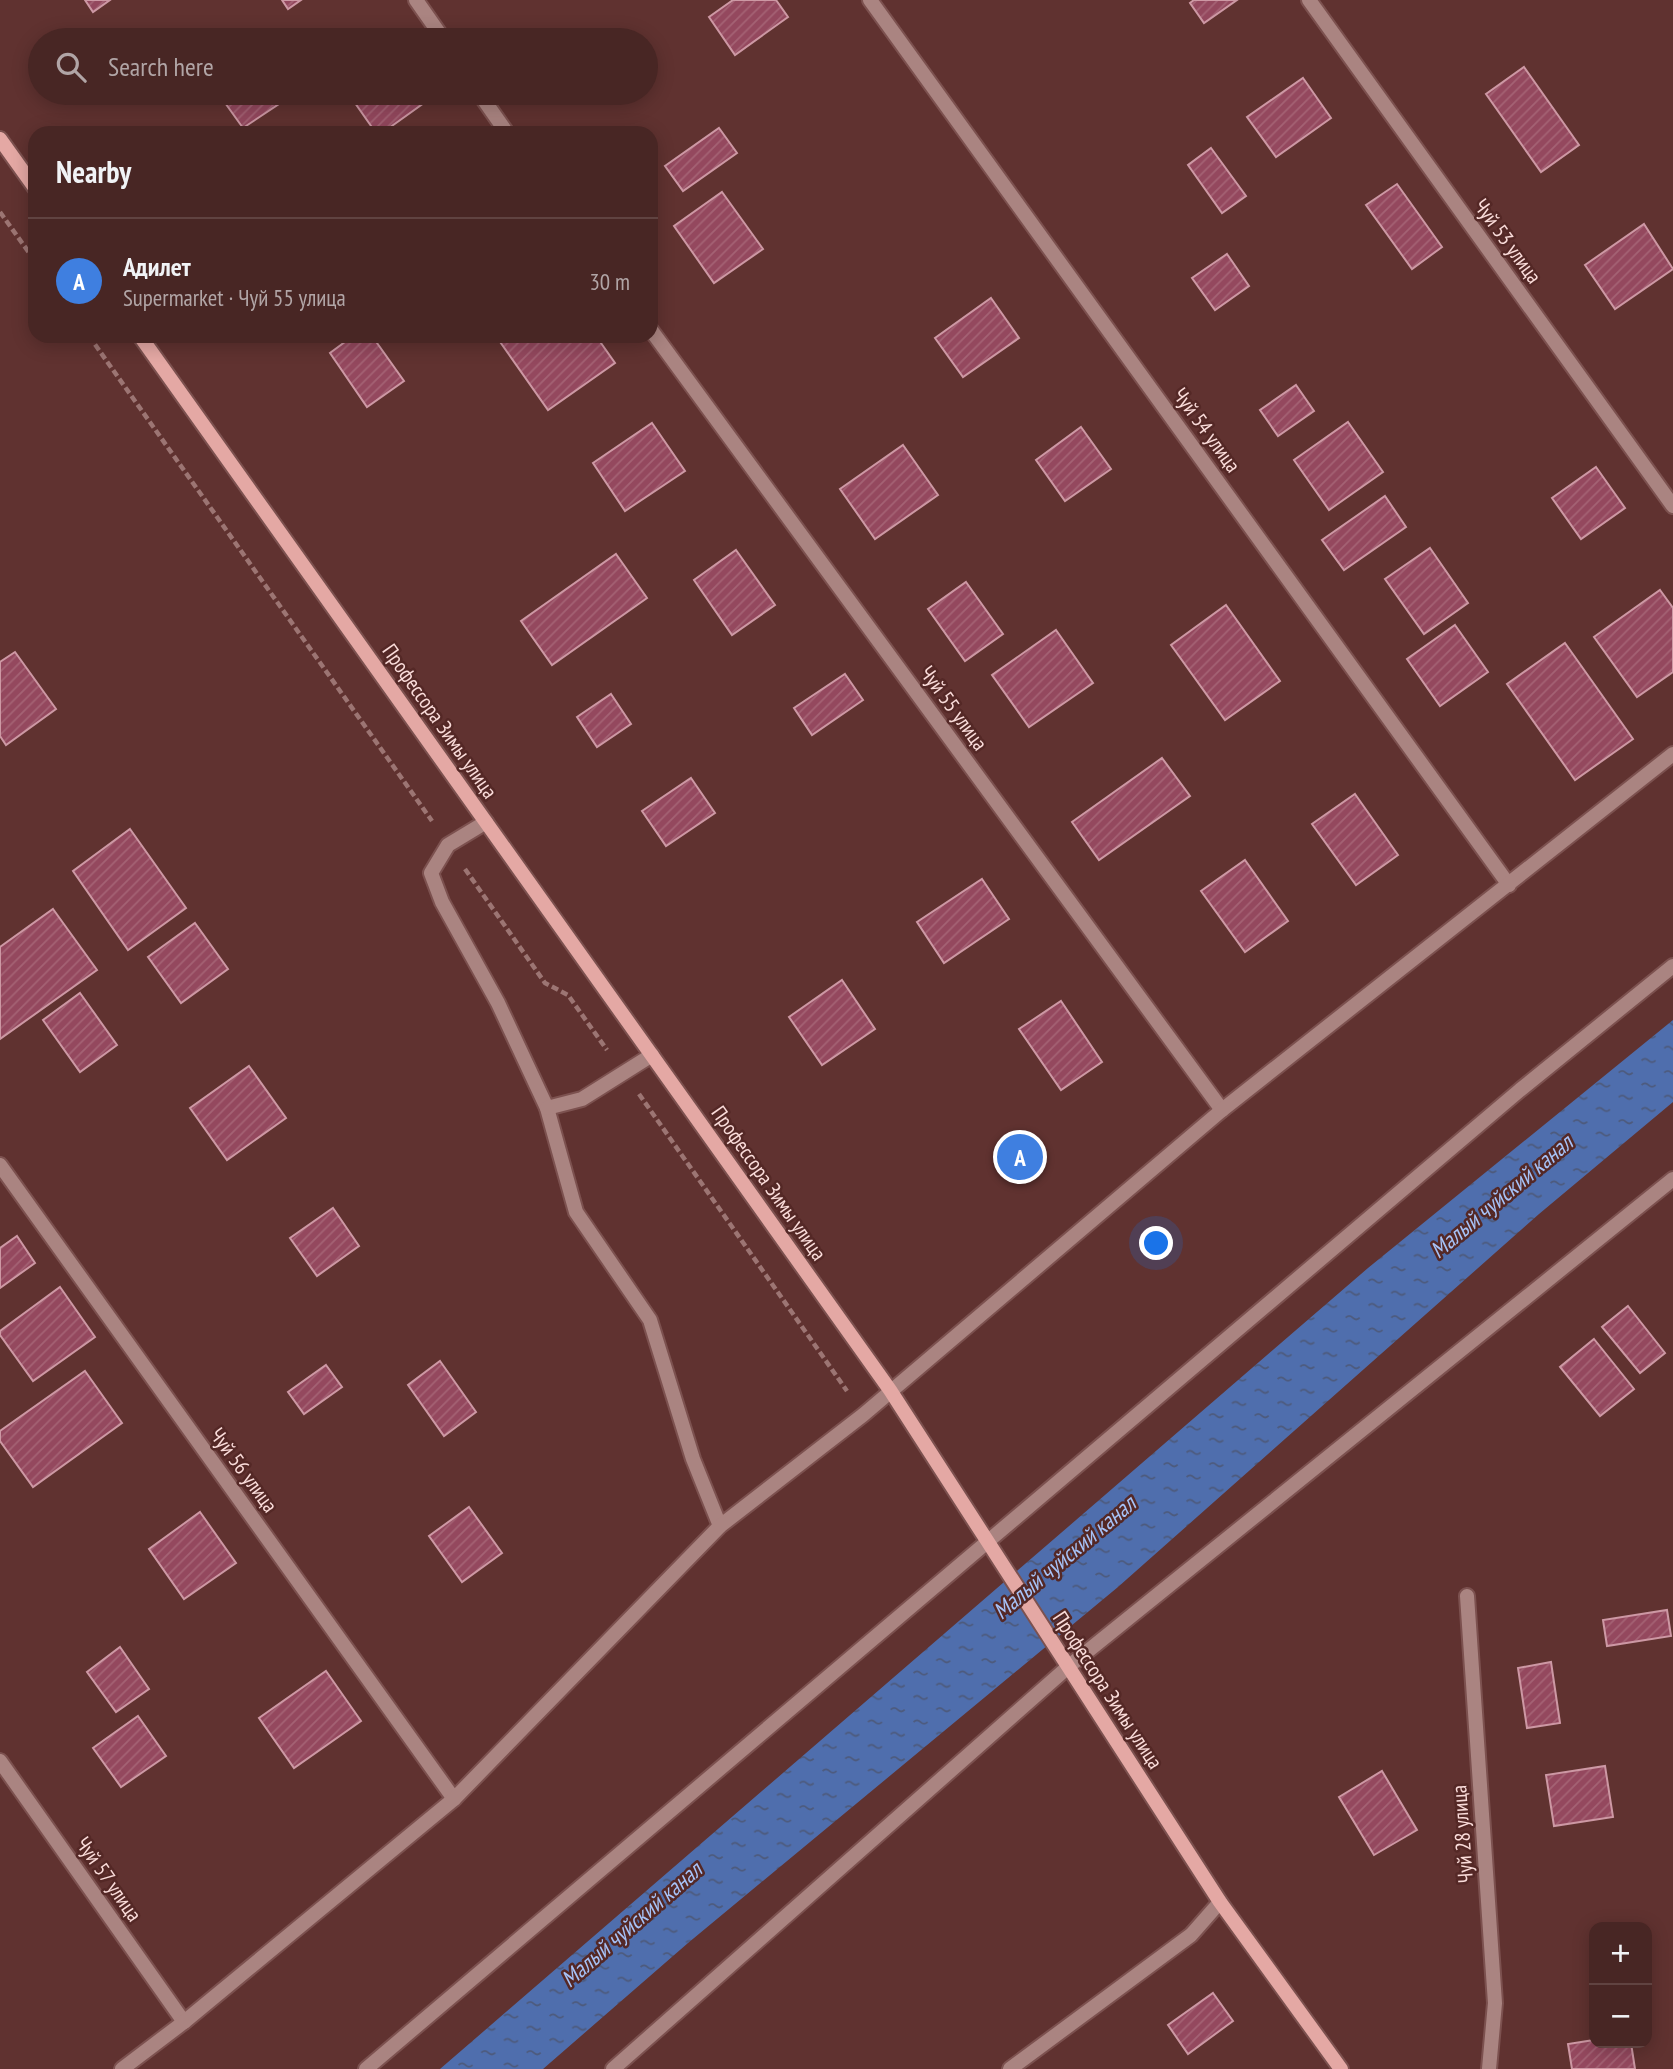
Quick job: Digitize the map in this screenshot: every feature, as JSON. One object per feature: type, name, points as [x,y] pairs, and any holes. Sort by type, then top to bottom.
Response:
[{"type":"street","points":[[416,0],[436,28]]},
{"type":"street","name":"Чуй 54 улица","points":[[870,0],[1509,885]]},
{"type":"street","name":"Чуй 53 улица","points":[[1309,0],[1673,506]]},
{"type":"street","points":[[487,105],[502,126]]},
{"type":"street","points":[[0,139],[28,178]]},
{"type":"street","name":"Чуй 55 улица","points":[[658,340],[1222,1110]]},
{"type":"street","name":"Профессора Зимы улица","points":[[145,343],[890,1390],[1220,1902],[1341,2069]]},
{"type":"street","points":[[122,2069],[184,2022],[454,1799],[720,1527],[863,1415],[1222,1110],[1673,754]]},
{"type":"street","points":[[486,821],[449,845],[431,873],[442,902],[498,1003],[547,1108],[576,1212],[650,1320],[693,1459],[720,1527]]},
{"type":"street","points":[[366,2069],[1510,1099],[1673,966]]},
{"type":"street","points":[[547,1108],[582,1099],[652,1055]]},
{"type":"street","name":"Чуй 56 улица","points":[[0,1165],[454,1799]]},
{"type":"street","points":[[613,2069],[1068,1667],[1673,1179]]},
{"type":"street","name":"Чуй 28 улица","points":[[1467,1596],[1495,2003],[1489,2069]]},
{"type":"street","name":"Чуй 57 улица","points":[[0,1761],[184,2022]]},
{"type":"street","points":[[1010,2069],[1191,1935],[1220,1902]]},
{"type":"path","points":[[0,212],[28,251]]},
{"type":"path","points":[[94,343],[545,983],[568,995],[863,1415]]},
{"type":"water","name":"Малый чуйский канал","points":[[1673,1020],[1673,1102],[1539,1214],[1118,1587],[688,1943],[543,2069],[440,2069],[1368,1268]]},
{"type":"building","points":[[85,0],[110,0],[93,12]]},
{"type":"building","points":[[282,0],[301,0],[288,9]]},
{"type":"building","points":[[733,0],[776,0],[788,17],[735,55],[709,17]]},
{"type":"building","points":[[1194,0],[1237,0],[1204,23],[1190,3]]},
{"type":"building","points":[[1524,67],[1579,145],[1541,172],[1486,94]]},
{"type":"building","points":[[1303,78],[1331,118],[1276,157],[1247,117]]},
{"type":"building","points":[[227,105],[278,105],[246,126],[242,126]]},
{"type":"building","points":[[356,105],[421,105],[392,126],[371,126]]},
{"type":"building","points":[[719,128],[737,153],[683,191],[665,166]]},
{"type":"building","points":[[1211,148],[1246,196],[1222,213],[1188,165]]},
{"type":"building","points":[[1397,184],[1442,247],[1412,269],[1366,205]]},
{"type":"building","points":[[722,192],[763,249],[714,283],[674,226]]},
{"type":"building","points":[[1644,224],[1673,269],[1615,309],[1585,265]]},
{"type":"building","points":[[1227,254],[1249,286],[1215,310],[1192,278]]},
{"type":"building","points":[[991,298],[1019,338],[963,377],[935,338]]},
{"type":"building","points":[[344,343],[377,343],[404,381],[367,407],[330,353]]},
{"type":"building","points":[[501,343],[601,343],[615,363],[548,410]]},
{"type":"building","points":[[1296,385],[1314,411],[1278,436],[1260,410]]},
{"type":"building","points":[[1348,422],[1383,472],[1329,510],[1294,460]]},
{"type":"building","points":[[652,423],[685,471],[625,511],[593,463]]},
{"type":"building","points":[[1081,427],[1111,469],[1065,501],[1036,460]]},
{"type":"building","points":[[903,445],[938,495],[875,539],[840,489]]},
{"type":"building","points":[[1596,467],[1625,508],[1581,539],[1552,498]]},
{"type":"building","points":[[1385,496],[1406,527],[1344,570],[1322,540]]},
{"type":"building","points":[[1430,548],[1468,603],[1424,634],[1385,579]]},
{"type":"building","points":[[736,550],[775,605],[732,635],[694,580]]},
{"type":"building","points":[[616,554],[647,598],[552,665],[521,621]]},
{"type":"building","points":[[966,582],[1003,634],[965,661],[928,609]]},
{"type":"building","points":[[1660,590],[1673,608],[1673,672],[1637,697],[1594,637]]},
{"type":"building","points":[[1226,605],[1280,681],[1225,720],[1171,645]]},
{"type":"building","points":[[1455,625],[1488,672],[1440,706],[1407,659]]},
{"type":"building","points":[[1056,630],[1093,683],[1029,727],[992,675]]},
{"type":"building","points":[[1565,643],[1633,739],[1575,780],[1507,684]]},
{"type":"building","points":[[15,652],[56,709],[6,745],[0,736],[0,662]]},
{"type":"building","points":[[845,674],[863,700],[812,735],[794,708]]},
{"type":"building","points":[[611,694],[631,724],[597,747],[577,717]]},
{"type":"building","points":[[1162,758],[1190,796],[1099,860],[1072,822]]},
{"type":"building","points":[[691,778],[715,813],[666,846],[642,811]]},
{"type":"building","points":[[1355,794],[1398,855],[1356,885],[1312,824]]},
{"type":"building","points":[[130,829],[186,908],[128,950],[73,871]]},
{"type":"building","points":[[1245,860],[1288,921],[1245,952],[1201,891]]},
{"type":"building","points":[[982,879],[1009,919],[944,963],[917,922]]},
{"type":"building","points":[[53,909],[97,970],[0,1039],[0,947]]},
{"type":"building","points":[[195,923],[228,969],[181,1003],[148,957]]},
{"type":"building","points":[[842,980],[875,1029],[822,1065],[789,1017]]},
{"type":"building","points":[[80,993],[117,1045],[80,1072],[43,1020]]},
{"type":"building","points":[[1061,1001],[1102,1062],[1061,1090],[1019,1029]]},
{"type":"building","points":[[249,1066],[286,1118],[227,1160],[190,1108]]},
{"type":"building","points":[[333,1208],[359,1246],[317,1276],[290,1238]]},
{"type":"building","points":[[17,1236],[35,1263],[0,1288],[0,1248]]},
{"type":"building","points":[[60,1287],[95,1337],[33,1381],[0,1335],[0,1331]]},
{"type":"building","points":[[1628,1306],[1665,1353],[1640,1373],[1602,1327]]},
{"type":"building","points":[[1594,1339],[1634,1389],[1600,1416],[1560,1367]]},
{"type":"building","points":[[440,1361],[476,1412],[444,1436],[408,1385]]},
{"type":"building","points":[[326,1365],[342,1387],[304,1414],[288,1392]]},
{"type":"building","points":[[85,1371],[122,1423],[33,1487],[0,1441],[0,1431]]},
{"type":"building","points":[[469,1507],[502,1553],[462,1582],[429,1536]]},
{"type":"building","points":[[200,1512],[236,1563],[184,1599],[149,1549]]},
{"type":"building","points":[[1667,1610],[1671,1636],[1607,1646],[1603,1620]]},
{"type":"building","points":[[120,1647],[149,1689],[116,1712],[87,1672]]},
{"type":"building","points":[[1551,1662],[1560,1723],[1527,1728],[1518,1668]]},
{"type":"building","points":[[326,1671],[361,1721],[294,1768],[259,1718]]},
{"type":"building","points":[[138,1716],[166,1756],[121,1787],[93,1748]]},
{"type":"building","points":[[1605,1766],[1613,1817],[1554,1826],[1546,1775]]},
{"type":"building","points":[[1382,1771],[1417,1830],[1374,1855],[1339,1797]]},
{"type":"building","points":[[1213,1993],[1233,2021],[1188,2054],[1168,2025]]},
{"type":"building","points":[[1589,2041],[1589,2048],[1632,2048],[1635,2069],[1572,2069],[1568,2044]]},
{"type":"place","name":"Адилет","points":[[1020,1157]]}]
